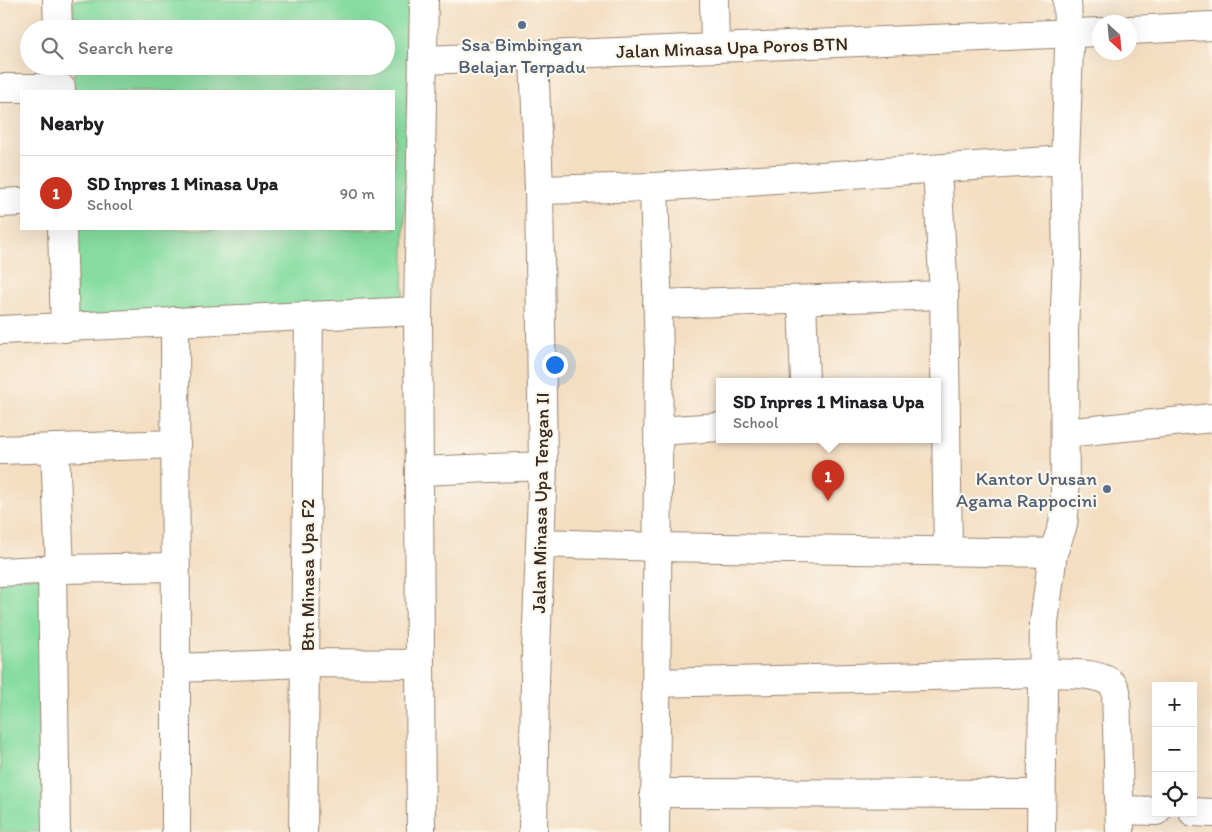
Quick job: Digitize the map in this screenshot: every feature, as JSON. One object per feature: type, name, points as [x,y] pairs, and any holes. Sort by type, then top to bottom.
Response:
[{"type":"street","points":[[57,0],[58,20]]},
{"type":"street","points":[[421,832],[418,664],[420,471],[418,311],[424,0]]},
{"type":"street","points":[[714,0],[715,48]]},
{"type":"street","points":[[1041,832],[1044,623],[1053,553],[1060,538],[1064,518],[1064,332],[1067,257],[1064,160],[1068,33],[1067,0]]},
{"type":"street","points":[[1137,30],[1212,26]]},
{"type":"street","name":"Jalan Minasa Upa Poros BTN","points":[[424,60],[1092,32]]},
{"type":"street","name":"Jalan Minasa Upa Tengan II","points":[[533,832],[535,679],[543,466],[539,190],[534,55]]},
{"type":"street","points":[[0,88],[60,82]]},
{"type":"street","points":[[539,190],[654,187],[938,170],[1064,160]]},
{"type":"street","points":[[938,170],[944,295],[942,411],[948,550]]},
{"type":"street","points":[[654,187],[658,432],[655,832]]},
{"type":"street","points":[[0,203],[20,202]]},
{"type":"street","points":[[62,230],[65,328]]},
{"type":"street","points":[[657,304],[944,295]]},
{"type":"street","points":[[802,300],[806,378]]},
{"type":"street","points":[[0,330],[418,311]]},
{"type":"street","name":"Btn Minasa Upa F2","points":[[303,832],[307,663],[309,317]]},
{"type":"street","points":[[175,321],[176,832]]},
{"type":"street","points":[[1065,433],[1212,418]]},
{"type":"street","points":[[658,432],[716,427]]},
{"type":"street","points":[[0,450],[176,444]]},
{"type":"street","points":[[55,448],[56,832]]},
{"type":"street","points":[[420,471],[543,466]]},
{"type":"street","points":[[540,543],[657,547],[1053,553]]},
{"type":"street","points":[[0,572],[175,567]]},
{"type":"street","points":[[176,668],[307,663],[418,664]]},
{"type":"street","points":[[656,683],[1042,673],[1100,676],[1115,686],[1120,821],[1152,812]]},
{"type":"street","points":[[654,793],[1041,794]]},
{"type":"street","points":[[1197,812],[1212,812]]},
{"type":"green space","points":[[73,0],[409,0],[403,301],[76,316],[75,230],[395,230],[395,90],[74,90],[74,75],[395,75],[395,20],[74,20]]},
{"type":"green space","points":[[62,576],[65,832],[0,832],[0,579]]},
{"type":"place","name":"Ssa Bimbingan Belajar Terpadu","points":[[522,25]]},
{"type":"place","name":"Kantor Urusan Agama Rappocini","points":[[1107,489]]},
{"type":"place","name":"SD Inpres 1 Minasa Upa","points":[[828,501]]}]
